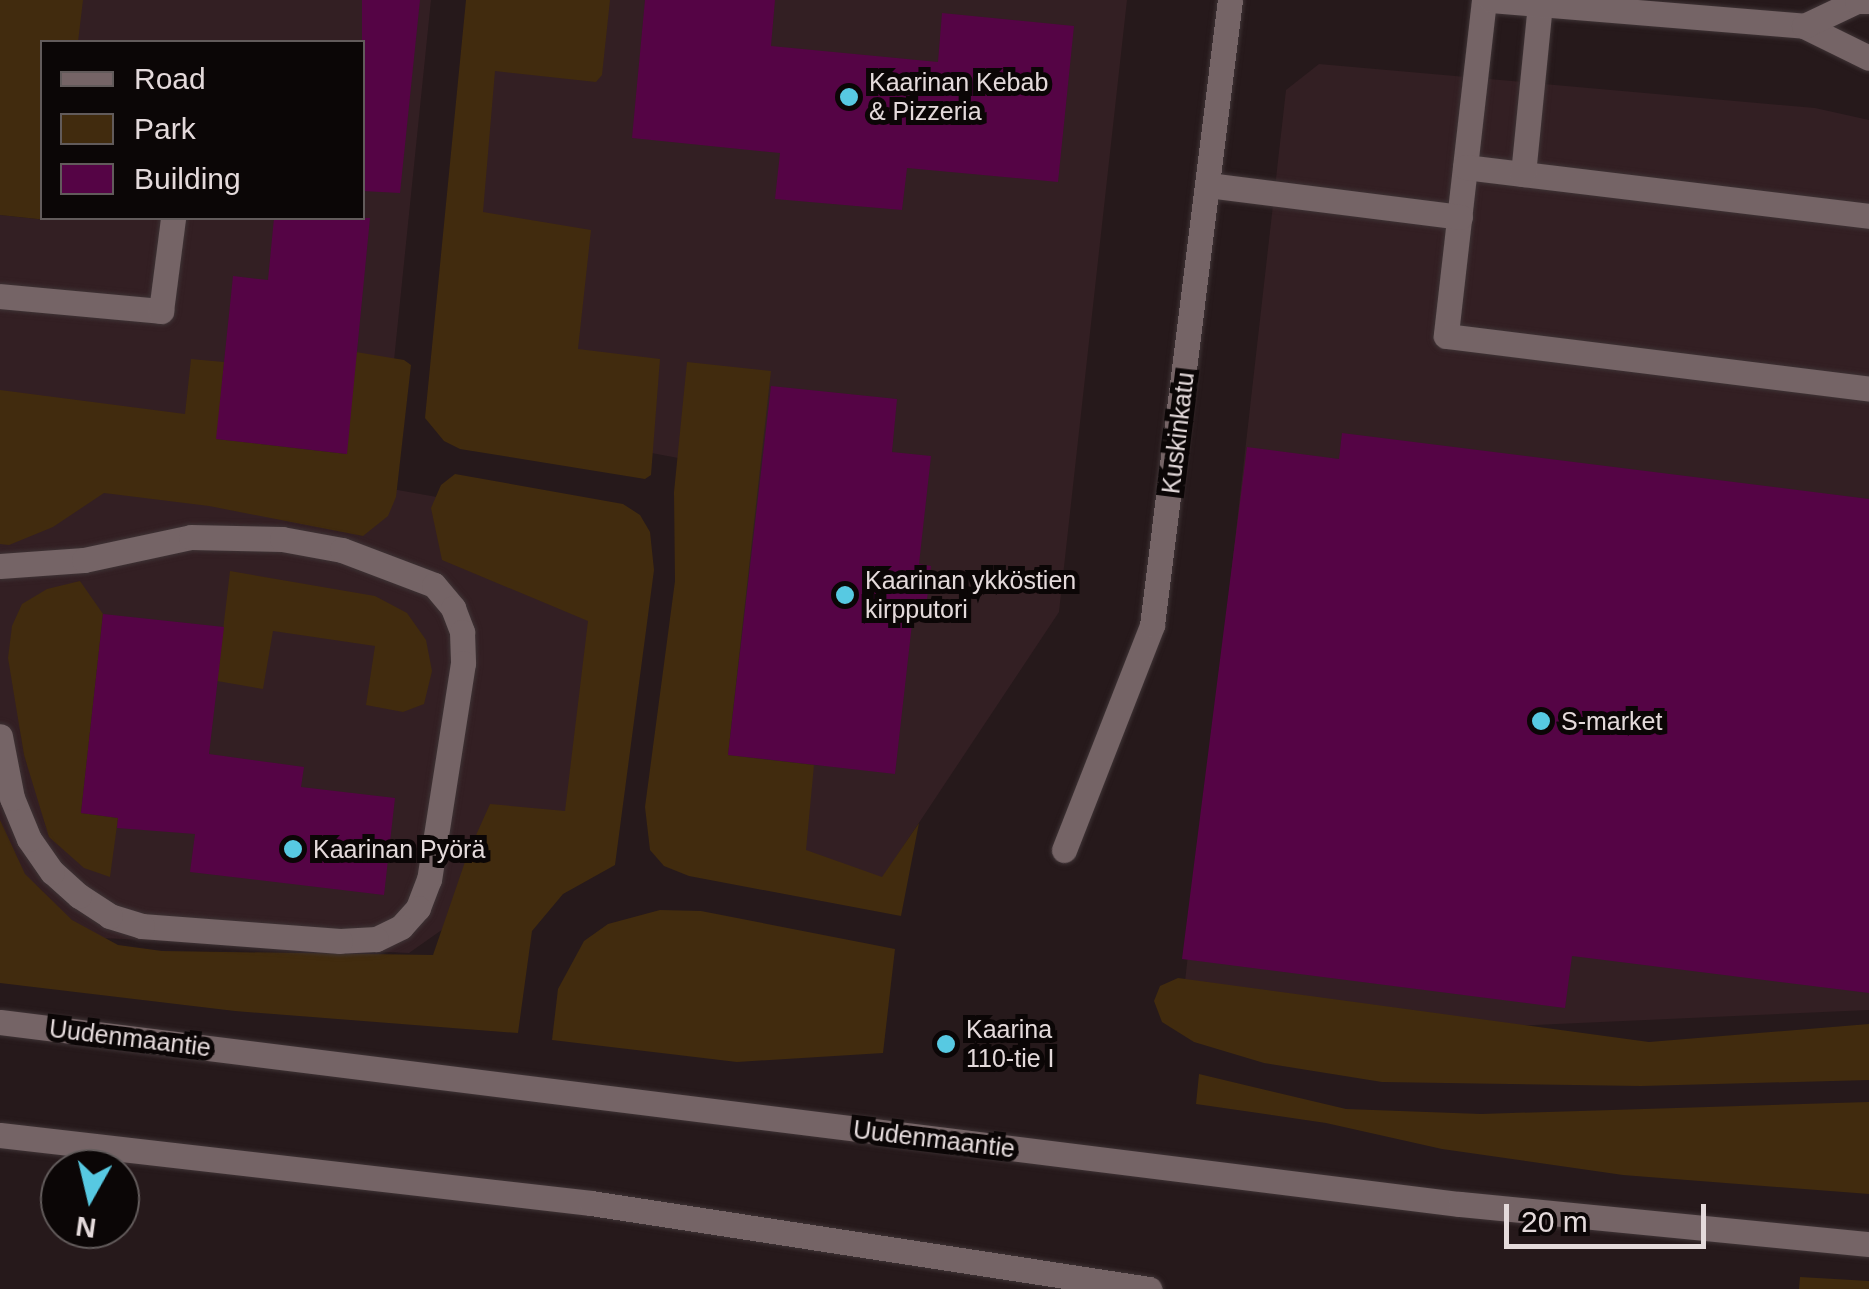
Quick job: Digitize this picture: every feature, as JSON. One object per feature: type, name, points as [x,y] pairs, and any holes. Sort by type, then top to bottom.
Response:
[{"type":"main road","name":"Kuskinkatu","points":[[1064,850],[1152,626],[1230,0]]},
{"type":"main road","points":[[1869,58],[1804,26],[1488,0],[1446,336],[1869,389]]},
{"type":"main road","points":[[1804,26],[1857,0],[1869,1]]},
{"type":"main road","points":[[1523,174],[1540,4]]},
{"type":"main road","points":[[1465,166],[1869,216]]},
{"type":"main road","points":[[1208,185],[1460,217]]},
{"type":"main road","points":[[0,296],[162,310],[173,220]]},
{"type":"main road","points":[[0,566],[84,560],[190,537],[282,540],[342,550],[434,585],[454,608],[462,632],[463,663],[429,880],[418,908],[401,927],[376,939],[340,941],[142,926],[110,916],[78,896],[52,872],[29,839],[12,798],[0,736]]},
{"type":"main road","name":"Uudenmaantie","points":[[0,1022],[1460,1204],[1869,1244]]},
{"type":"main road","points":[[0,1135],[592,1203],[1149,1289]]},
{"type":"shaded area","points":[[75,0],[431,0],[381,487],[621,530],[594,823],[409,953],[0,933],[0,215],[40,220],[365,220],[365,40],[70,40]]},
{"type":"shaded area","points":[[481,0],[1127,0],[1059,612],[877,886],[672,841],[710,464],[439,413]]},
{"type":"shaded area","points":[[1319,64],[1815,108],[1869,120],[1869,1010],[1309,1035],[1183,999],[1286,90]]},
{"type":"green space","points":[[0,0],[83,0],[78,40],[40,40],[40,219],[0,215]]},
{"type":"green space","points":[[466,0],[610,0],[602,75],[596,82],[495,71],[483,212],[591,230],[578,349],[660,359],[651,475],[645,479],[460,449],[444,441],[425,418]]},
{"type":"green space","points":[[356,352],[404,360],[411,365],[396,497],[388,516],[363,536],[209,506],[104,493],[53,527],[9,545],[0,544],[0,390],[185,414],[191,359],[224,362],[217,439],[346,454]]},
{"type":"green space","points":[[687,362],[771,371],[728,755],[814,765],[806,850],[882,877],[919,823],[901,916],[689,876],[664,866],[650,850],[645,807],[675,581],[674,492]]},
{"type":"green space","points":[[455,474],[623,504],[640,515],[650,532],[654,570],[615,865],[563,894],[532,931],[518,1033],[235,1011],[0,983],[0,820],[25,874],[72,920],[118,945],[162,951],[433,955],[468,853],[490,804],[565,811],[588,621],[442,560],[431,508],[441,485]]},
{"type":"green space","points":[[230,571],[375,596],[407,613],[426,640],[432,671],[424,704],[403,712],[366,705],[375,646],[273,631],[263,689],[217,681]]},
{"type":"green space","points":[[80,581],[103,614],[81,813],[118,818],[110,877],[84,868],[49,837],[24,755],[8,658],[12,626],[22,604],[47,589]]},
{"type":"green space","points":[[660,910],[701,911],[895,949],[883,1053],[737,1062],[552,1040],[558,989],[584,941],[608,924]]},
{"type":"green space","points":[[1178,978],[1649,1042],[1869,1024],[1869,1080],[1641,1086],[1382,1082],[1264,1063],[1194,1042],[1162,1022],[1154,1001],[1160,986]]},
{"type":"green space","points":[[1199,1074],[1346,1109],[1481,1114],[1869,1102],[1869,1194],[1623,1175],[1442,1149],[1326,1123],[1196,1104]]},
{"type":"green space","points":[[1800,1277],[1869,1281],[1869,1289],[1799,1289]]},
{"type":"building","points":[[362,0],[420,0],[400,193],[365,191]]},
{"type":"building","points":[[645,0],[775,0],[771,46],[938,62],[942,13],[1074,26],[1058,182],[907,168],[902,210],[775,199],[780,153],[632,138]]},
{"type":"building","points":[[370,218],[347,454],[216,439],[233,276],[268,280],[274,220]]},
{"type":"building","points":[[771,386],[897,399],[892,452],[931,456],[919,564],[931,566],[925,616],[913,615],[895,774],[728,755]]},
{"type":"building","name":"S-market","points":[[1342,433],[1869,499],[1869,993],[1572,956],[1565,1008],[1182,959],[1247,447],[1339,459]]},
{"type":"building","points":[[103,614],[224,627],[209,754],[304,767],[301,787],[395,798],[384,895],[190,872],[195,834],[117,828],[118,818],[81,813]]},
{"type":"place","name":"Kaarinan Kebab & Pizzeria","points":[[849,97]]},
{"type":"place","name":"Kaarinan ykköstien kirpputori","points":[[845,595]]},
{"type":"place","name":"S-market","points":[[1541,721]]},
{"type":"place","name":"Kaarinan Pyörä","points":[[293,849]]},
{"type":"place","name":"Kaarina 110-tie I","points":[[946,1044]]}]
